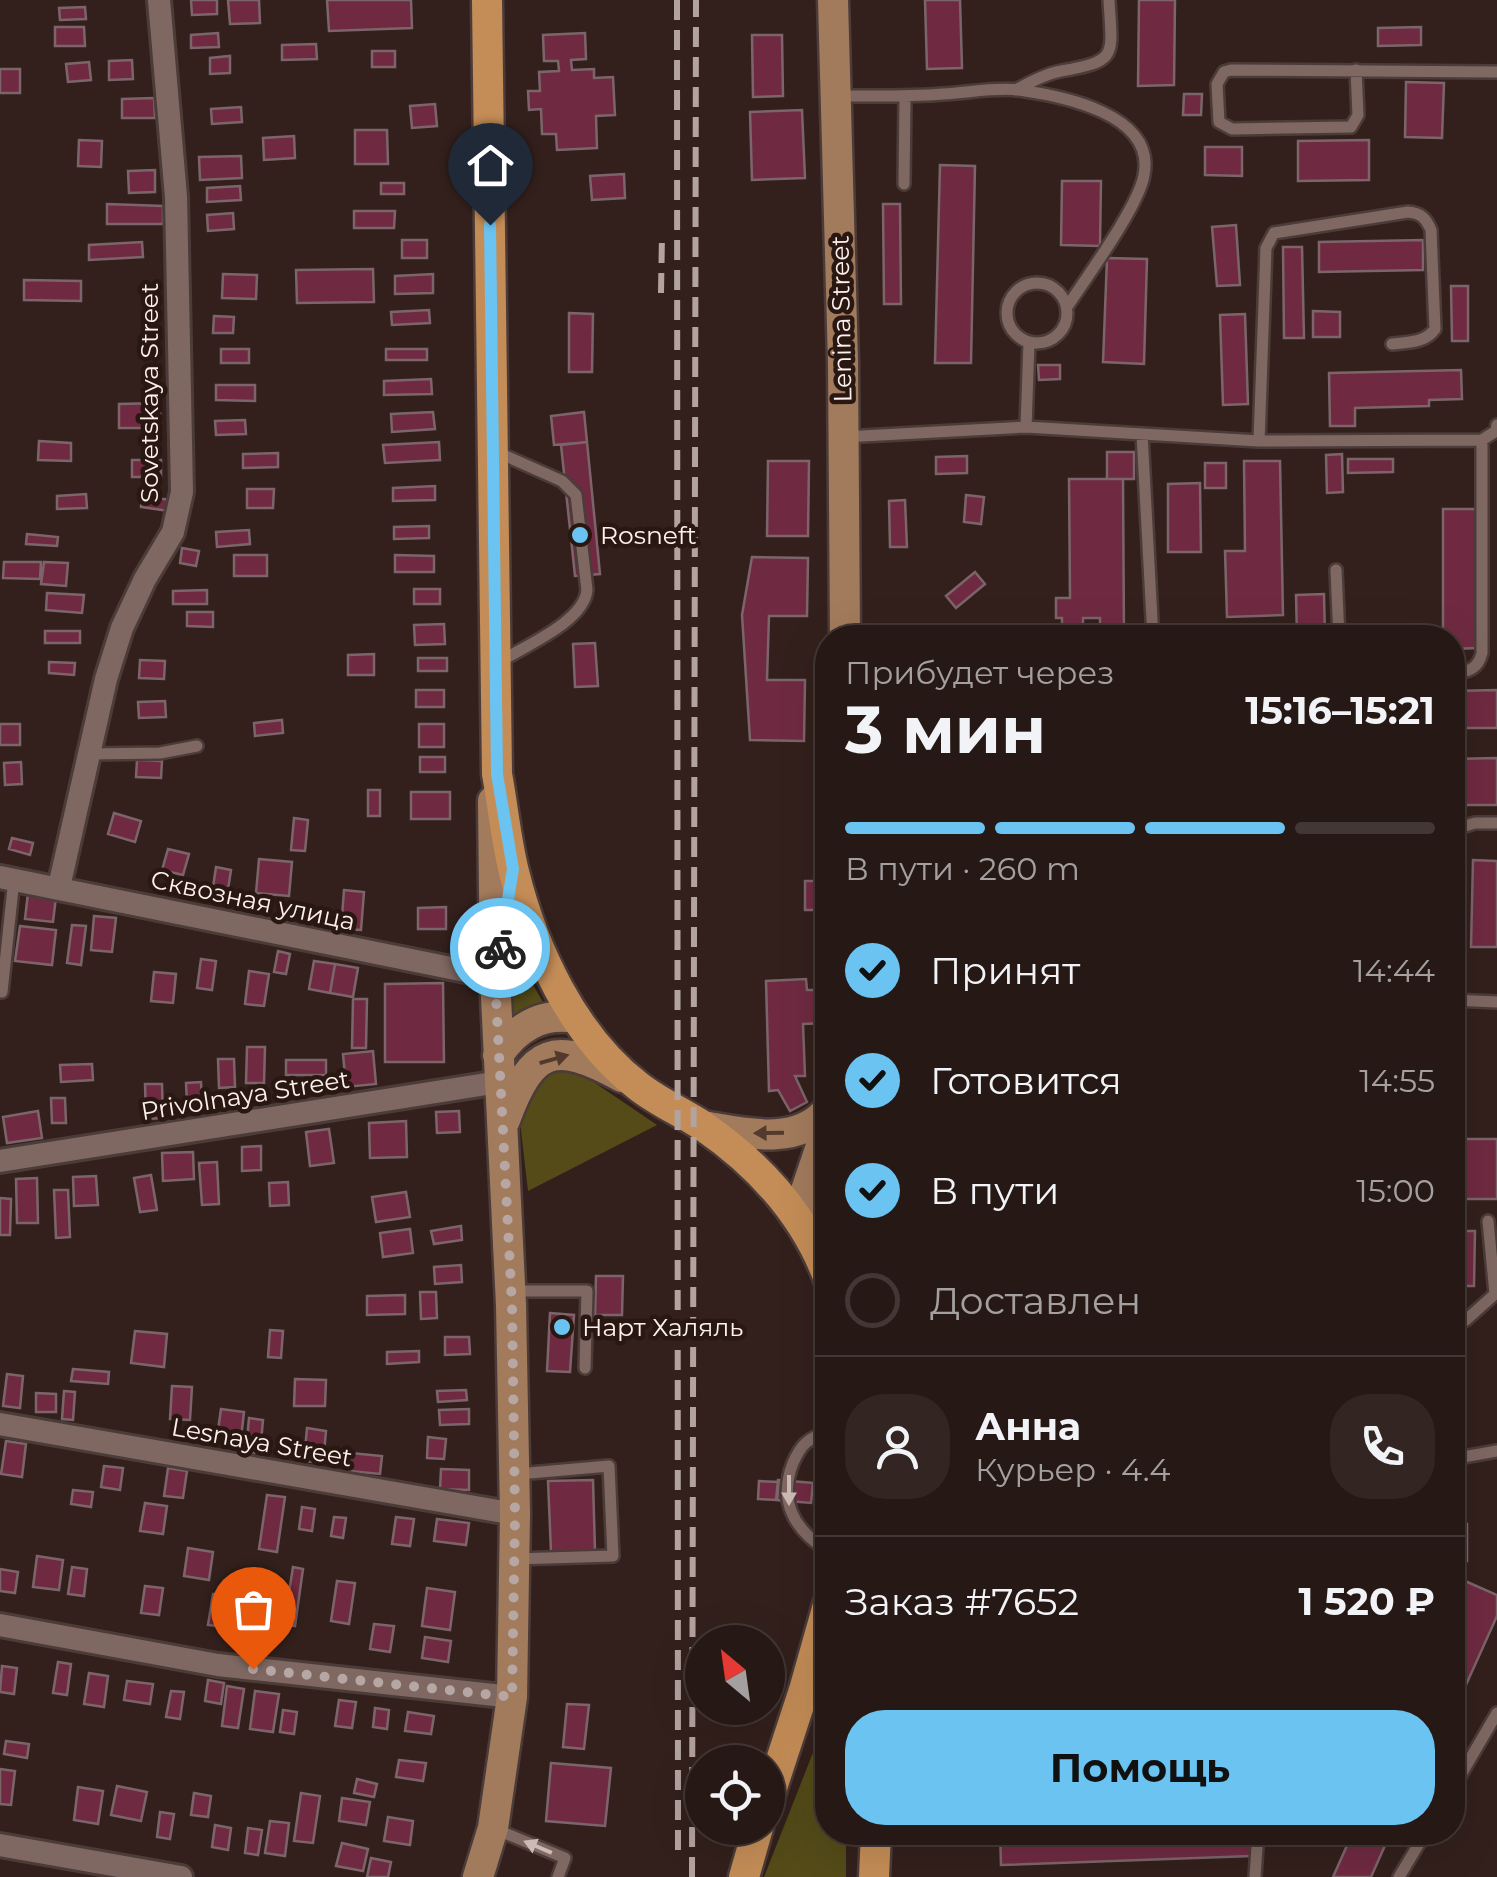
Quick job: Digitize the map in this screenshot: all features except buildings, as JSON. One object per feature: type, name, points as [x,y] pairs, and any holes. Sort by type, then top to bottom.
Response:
[{"type":"main road","points":[[478,1877],[493,1828],[512,1697],[515,1514],[511,1291],[495,977],[492,808],[497,774],[498,662],[488,0]]},
{"type":"main road","name":"Lenina Street","points":[[833,0],[844,437],[844,625]]},
{"type":"main road","points":[[497,774],[513,869],[526,914],[548,966],[576,1018],[637,1086]]},
{"type":"main road","points":[[495,977],[513,869]]},
{"type":"main road","points":[[499,1069],[509,1039],[525,1026],[543,1018],[576,1018]]},
{"type":"main road","points":[[502,1128],[517,1086],[531,1067],[548,1056],[570,1054],[591,1060],[704,1126],[746,1160],[797,1216],[815,1246]]},
{"type":"main road","points":[[704,1126],[782,1134],[815,1120]]},
{"type":"main road","points":[[797,1216],[815,1163]]},
{"type":"main road","points":[[785,1748],[815,1651]]},
{"type":"main road","points":[[744,1877],[753,1845]]},
{"type":"main road","points":[[874,1877],[875,1845]]},
{"type":"street","name":"Sovetskaya Street","points":[[59,887],[106,678],[144,579],[173,532],[182,492],[176,196],[159,0]]},
{"type":"street","name":"Сквозная улица","points":[[7,878],[495,977]]},
{"type":"street","name":"Privolnaya Street","points":[[0,1161],[499,1069]]},
{"type":"street","name":"Lesnaya Street","points":[[0,1424],[515,1514]]},
{"type":"street","points":[[0,1625],[218,1665],[512,1697]]},
{"type":"street","points":[[0,1846],[181,1877]]},
{"type":"lane","points":[[1016,90],[1059,71],[1098,64],[1108,53],[1111,39],[1109,0]]},
{"type":"lane","points":[[1356,70],[1358,115],[1350,128],[1232,128],[1220,122],[1217,84],[1224,72],[1356,70],[1497,72]]},
{"type":"lane","points":[[836,96],[905,97],[1016,90],[1098,107],[1123,124],[1140,142],[1145,173],[1134,199],[1067,308]]},
{"type":"lane","points":[[904,184],[905,97]]},
{"type":"lane","points":[[1259,441],[1266,248],[1274,233],[1408,212],[1419,213],[1427,220],[1431,230],[1435,329],[1429,337],[1392,344]]},
{"type":"lane","points":[[1029,284],[1049,285],[1064,298],[1068,318],[1058,336],[1040,344],[1030,343],[1020,339],[1006,313],[1013,295],[1029,284]]},
{"type":"lane","points":[[1026,426],[1030,343]]},
{"type":"lane","points":[[844,437],[1026,426],[1259,441],[1482,440],[1496,431],[1497,425]]},
{"type":"lane","points":[[1142,434],[1152,625]]},
{"type":"lane","points":[[1465,671],[1473,670],[1482,653],[1482,440]]},
{"type":"lane","points":[[494,450],[562,481],[576,494],[587,590],[586,600],[574,616],[498,662]]},
{"type":"lane","points":[[1336,570],[1338,625]]},
{"type":"lane","points":[[90,754],[160,753],[197,746]]},
{"type":"lane","points":[[1465,826],[1497,823]]},
{"type":"lane","points":[[2,992],[7,878]]},
{"type":"lane","points":[[1465,1001],[1497,1002]]},
{"type":"lane","points":[[1465,1320],[1495,1294],[1495,1260],[1488,1221]]},
{"type":"lane","points":[[511,1291],[587,1291],[586,1368]]},
{"type":"lane","points":[[815,1437],[803,1444],[786,1486],[796,1524],[815,1543]]},
{"type":"lane","points":[[1465,1457],[1497,1451]]},
{"type":"lane","points":[[514,1474],[609,1466],[614,1556],[514,1559]]},
{"type":"lane","points":[[1465,1768],[1497,1713]]},
{"type":"lane","points":[[493,1828],[564,1858],[558,1877]]},
{"type":"lane","points":[[1255,1877],[1257,1845]]},
{"type":"lane","points":[[1399,1877],[1418,1845]]},
{"type":"shaded area","points":[[509,942],[545,1006],[514,1020]]},
{"type":"shaded area","points":[[570,1066],[657,1125],[528,1191],[519,1113],[531,1077]]},
{"type":"shaded area","points":[[815,1747],[815,1845],[846,1845],[846,1877],[764,1877],[777,1845],[785,1845],[785,1824]]},
{"type":"railway","points":[[677,0],[678,1855]]},
{"type":"railway","points":[[692,1877],[696,0]]},
{"type":"railway","points":[[661,293],[662,235]]},
{"type":"way so far","points":[[253,1669],[512,1697],[512,1305],[495,977],[500,948]]},
{"type":"place","name":"Rosneft","points":[[580,535]]},
{"type":"place","name":"Нарт Халяль","points":[[562,1327]]},
{"type":"route","points":[[490,225],[497,774],[513,869],[500,948]]}]
